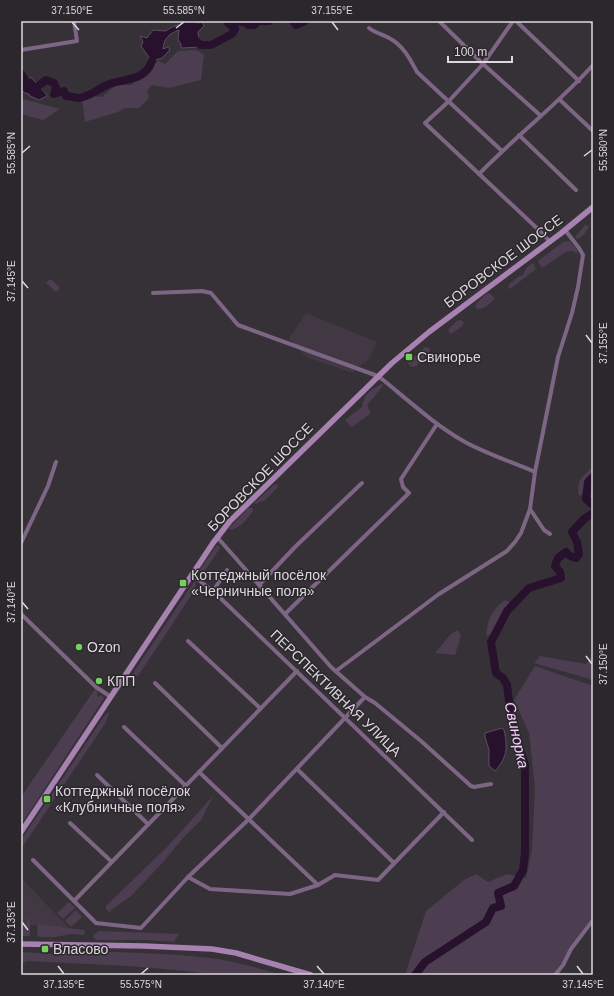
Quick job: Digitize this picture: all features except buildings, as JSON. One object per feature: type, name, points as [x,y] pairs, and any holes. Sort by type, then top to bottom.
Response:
[{"type":"main road","name":"БОРОВСКОЕ ШОССЕ","points":[[21,832],[217,537],[240,511],[378,377],[429,332],[550,242],[593,207]]},
{"type":"main road","points":[[21,944],[144,946],[212,949],[236,953],[311,975]]},
{"type":"street","points":[[21,50],[77,41],[74,21]]},
{"type":"street","points":[[439,21],[483,64],[541,116]]},
{"type":"street","points":[[550,242],[425,123],[448,102],[483,64],[515,21],[579,81]]},
{"type":"street","points":[[369,28],[389,38],[400,46],[410,59],[417,72],[502,151]]},
{"type":"street","points":[[480,174],[502,151],[560,100],[593,65]]},
{"type":"street","points":[[560,100],[593,131]]},
{"type":"street","points":[[520,135],[576,190]]},
{"type":"street","points":[[336,671],[440,594],[507,551],[521,533],[530,509],[535,472],[558,357],[572,313],[583,255],[565,230]]},
{"type":"street","points":[[153,293],[202,291],[211,293],[238,325],[378,377],[437,424],[466,443],[535,472]]},
{"type":"street","points":[[285,614],[409,493],[403,487],[401,479],[437,424]]},
{"type":"street","points":[[21,543],[48,486],[56,462]]},
{"type":"street","points":[[259,585],[296,546],[362,483]]},
{"type":"street","points":[[530,509],[544,530],[550,534]]},
{"type":"street","points":[[217,537],[336,671],[365,697],[375,703],[421,741],[471,786],[474,787],[492,784]]},
{"type":"street","points":[[213,590],[226,570]]},
{"type":"street","name":"ПЕРСПЕКТИВНАЯ УЛИЦА","points":[[192,575],[213,590],[472,840]]},
{"type":"street","points":[[21,614],[96,686],[111,697]]},
{"type":"street","points":[[188,641],[260,708]]},
{"type":"street","points":[[74,901],[297,670]]},
{"type":"street","points":[[155,683],[222,748]]},
{"type":"street","points":[[33,860],[96,923],[141,928],[188,878],[297,770],[363,699]]},
{"type":"street","points":[[124,726],[185,785]]},
{"type":"street","points":[[297,770],[394,863]]},
{"type":"street","points":[[199,772],[318,885]]},
{"type":"street","points":[[97,775],[148,824]]},
{"type":"street","points":[[188,878],[210,889],[290,894],[318,885],[335,875],[378,880],[444,812]]},
{"type":"street","points":[[70,823],[112,862]]},
{"type":"street","points":[[555,975],[563,966],[571,949],[593,920]]},
{"type":"shaded area","points":[[186,21],[199,23],[202,21],[204,26],[198,32],[199,41],[202,47],[181,48],[181,44],[178,40],[179,30],[172,33],[166,39],[163,49],[168,47],[170,50],[162,58],[156,60],[148,70],[146,69],[150,59],[141,46],[143,42],[140,36],[147,38],[153,30],[166,31]]},
{"type":"shaded area","points":[[195,50],[204,54],[201,80],[169,88],[152,85],[147,91],[149,98],[139,108],[125,108],[118,112],[85,122],[82,99],[92,96],[102,97],[116,85],[131,85],[158,61],[165,64],[178,51]]},
{"type":"shaded area","points":[[21,69],[26,77],[32,78],[39,84],[40,88],[47,96],[39,100],[21,90]]},
{"type":"shaded area","points":[[21,98],[60,109],[43,120],[21,114]]},
{"type":"shaded area","points":[[585,225],[589,226],[584,234],[577,239],[575,237]]},
{"type":"shaded area","points":[[569,241],[578,250],[577,253],[571,251],[566,252],[542,268],[538,261],[563,242]]},
{"type":"shaded area","points":[[533,263],[536,269],[510,289],[508,288],[509,284],[523,275],[526,268]]},
{"type":"shaded area","points":[[49,280],[52,280],[60,288],[56,292],[46,283]]},
{"type":"shaded area","points":[[489,293],[495,298],[487,306],[477,309],[475,305]]},
{"type":"shaded area","points":[[306,313],[377,342],[368,360],[359,366],[353,373],[306,357],[289,338]]},
{"type":"shaded area","points":[[461,320],[464,323],[451,334],[448,330],[457,321]]},
{"type":"shaded area","points":[[425,347],[429,348],[429,353],[416,366],[413,367],[409,365],[408,363]]},
{"type":"shaded area","points":[[382,384],[383,386],[367,405],[371,413],[352,427],[345,420],[362,407],[368,393]]},
{"type":"shaded area","points":[[593,467],[593,488],[579,496],[579,482]]},
{"type":"shaded area","points":[[275,484],[278,485],[277,488],[265,500],[256,504],[254,503]]},
{"type":"shaded area","points":[[248,508],[253,508],[253,511],[241,525],[230,530],[229,528]]},
{"type":"shaded area","points":[[217,545],[220,548],[200,576],[198,573],[200,569]]},
{"type":"shaded area","points":[[194,582],[196,582],[195,588],[190,597],[138,676],[133,675],[135,670]]},
{"type":"shaded area","points":[[505,600],[511,603],[490,635],[486,636],[488,624],[493,611]]},
{"type":"shaded area","points":[[458,630],[461,636],[455,655],[435,653],[451,634]]},
{"type":"shaded area","points":[[593,655],[593,680],[534,663],[540,656],[586,664]]},
{"type":"shaded area","points":[[535,666],[593,686],[593,916],[553,975],[405,975],[426,911],[464,880],[476,874],[488,882],[507,874],[526,878],[532,849],[535,788],[529,733],[514,700]]},
{"type":"shaded area","points":[[95,689],[98,692],[97,695],[99,697],[101,695],[104,698],[21,825],[21,797]]},
{"type":"shaded area","points":[[109,712],[106,722],[21,849],[21,840],[105,715]]},
{"type":"shaded area","points":[[502,728],[505,736],[506,752],[502,762],[495,771],[489,766],[489,750],[485,733]]},
{"type":"shaded area","points":[[213,796],[201,820],[131,896],[111,910],[110,913],[106,909],[106,906],[168,846]]},
{"type":"shaded area","points":[[21,878],[69,928],[21,924]]},
{"type":"shaded area","points":[[69,902],[75,908],[63,919],[57,913]]},
{"type":"shaded area","points":[[76,910],[82,917],[71,927],[65,921]]},
{"type":"shaded area","points":[[27,919],[30,919],[30,936],[21,936],[21,924],[27,924]]},
{"type":"shaded area","points":[[38,924],[84,930],[85,933],[84,935],[70,934],[56,937],[39,937],[37,934]]},
{"type":"shaded area","points":[[98,931],[179,934],[174,942],[147,940],[96,940],[93,936]]},
{"type":"shaded area","points":[[59,951],[153,953],[210,958],[255,967],[281,975],[213,975],[129,966],[27,961],[21,964],[21,952],[54,954]]},
{"type":"waterway","points":[[194,38],[200,45],[211,45],[232,34],[235,29],[228,23],[228,21]]},
{"type":"waterway","points":[[233,21],[245,22],[248,25],[254,25],[259,21]]},
{"type":"waterway","points":[[259,21],[269,21]]},
{"type":"waterway","points":[[293,21],[296,25],[305,21]]},
{"type":"waterway","points":[[21,74],[31,88],[37,87],[46,80],[54,83],[56,88],[54,94],[64,91],[66,96],[79,98],[90,95],[107,85],[139,76],[149,68],[152,61]]},
{"type":"waterway","name":"Свинорка","points":[[593,477],[588,482],[586,499],[593,505]]},
{"type":"waterway","name":"Свинорка","points":[[415,975],[425,962],[486,922],[493,908],[501,906],[498,893],[514,886],[523,870],[525,853],[525,765],[512,725],[507,685],[503,678],[496,673],[491,642],[507,611],[529,588],[561,578],[560,572],[555,566],[558,558],[566,552],[570,556],[576,558],[579,554],[577,542],[572,532],[584,519],[593,513]]},
{"type":"place","name":"Свинорье","points":[[409,357]]},
{"type":"place","name":"Коттеджный посёлок «Черничные поля»","points":[[183,583]]},
{"type":"place","name":"Ozon","points":[[79,647]]},
{"type":"place","name":"КПП","points":[[99,681]]},
{"type":"place","name":"Коттеджный посёлок «Клубничные поля»","points":[[47,799]]},
{"type":"place","name":"Власово","points":[[45,949]]}]
